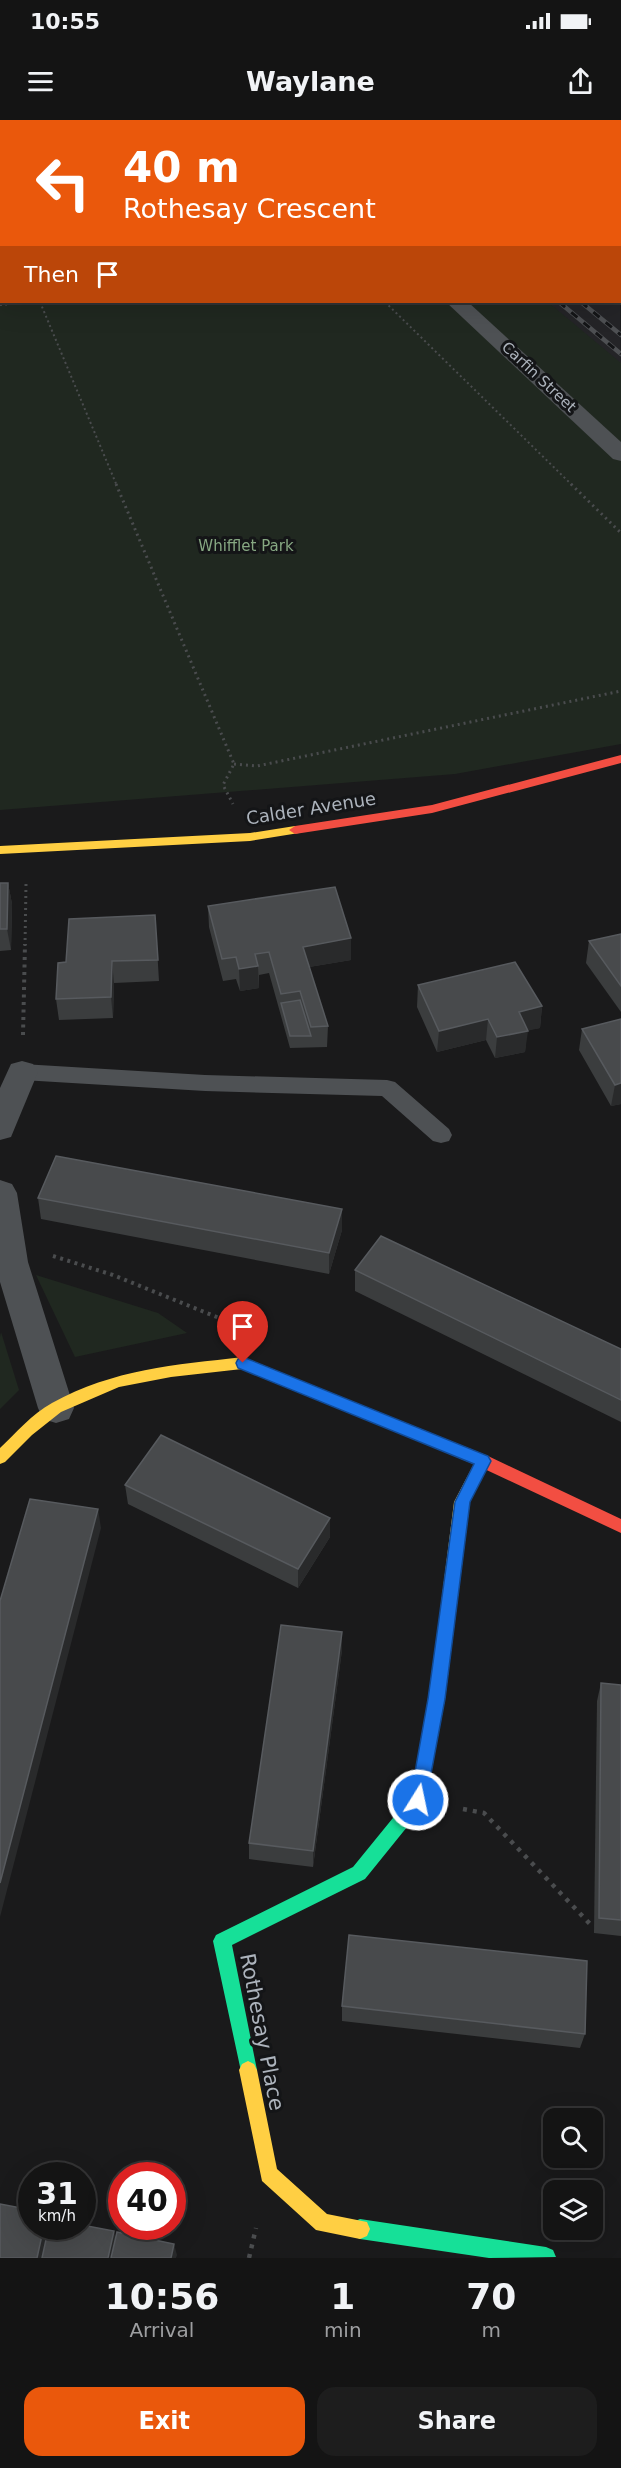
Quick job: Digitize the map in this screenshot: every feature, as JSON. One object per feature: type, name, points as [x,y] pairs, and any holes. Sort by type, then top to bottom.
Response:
[{"type":"street","name":"Carfin Street","points":[[457,303],[621,454]]},
{"type":"street","name":"Calder Avenue","points":[[0,850],[250,837],[432,809],[621,759]]},
{"type":"street","points":[[0,1128],[22,1072]]},
{"type":"street","points":[[0,1193],[11,1262],[56,1408]]},
{"type":"street","points":[[0,1458],[27,1431],[56,1408],[117,1381],[171,1371],[243,1363],[483,1461],[621,1526]]},
{"type":"street","name":"Rothesay Place","points":[[483,1461],[462,1502],[437,1699],[418,1800],[359,1873],[222,1941],[269,2174],[323,2223],[546,2257]]},
{"type":"lane","points":[[22,1072],[205,1083],[387,1088],[441,1135]]},
{"type":"path","points":[[0,305],[23,303]]},
{"type":"path","points":[[40,303],[234,764],[257,766],[621,691]]},
{"type":"path","points":[[386,303],[621,533]]},
{"type":"path","points":[[22,1072],[26,849]]},
{"type":"path","points":[[6,1231],[24,1247],[113,1275],[230,1323]]},
{"type":"path","points":[[418,1800],[484,1813],[591,1925]]},
{"type":"shaded area","points":[[538,303],[620,303],[621,375]]},
{"type":"green space","name":"Whifflet Park","points":[[0,303],[549,303],[621,363],[621,744],[455,774],[0,810]]},
{"type":"green space","points":[[36,1275],[158,1313],[187,1333],[75,1357]]},
{"type":"green space","points":[[1,1332],[19,1390],[0,1409],[0,1337]]},
{"type":"building","points":[[0,883],[8,883],[7,929],[0,929]]},
{"type":"building","points":[[335,887],[351,938],[303,947],[328,1026],[311,1027],[300,991],[281,994],[269,952],[255,954],[258,966],[239,969],[236,957],[222,959],[208,906]]},
{"type":"building","points":[[155,915],[158,960],[112,961],[111,997],[56,999],[58,963],[66,962],[69,919]]},
{"type":"building","points":[[621,934],[621,986],[589,941]]},
{"type":"building","points":[[515,962],[542,1006],[519,1012],[528,1031],[497,1037],[488,1019],[439,1031],[418,985]]},
{"type":"building","points":[[300,1000],[311,1036],[290,1036],[281,1003]]},
{"type":"building","points":[[621,1019],[621,1083],[615,1085],[582,1029]]},
{"type":"building","points":[[56,1156],[342,1209],[329,1253],[38,1198]]},
{"type":"building","points":[[381,1236],[621,1349],[621,1400],[355,1270]]},
{"type":"building","points":[[161,1435],[330,1518],[298,1569],[125,1485]]},
{"type":"building","points":[[30,1499],[98,1509],[0,1883],[0,1601]]},
{"type":"building","points":[[281,1625],[342,1632],[313,1851],[249,1843]]},
{"type":"building","points":[[601,1683],[621,1685],[621,1920],[599,1918]]},
{"type":"building","points":[[349,1935],[587,1961],[585,2034],[342,2006]]},
{"type":"building","points":[[0,2204],[18,2207],[18,2240],[41,2240],[37,2258],[0,2258]]},
{"type":"building","points":[[96,2228],[108,2230],[108,2240],[112,2240],[108,2258],[42,2258],[46,2240],[96,2240]]},
{"type":"building","points":[[115,2240],[155,2240],[174,2244],[171,2258],[111,2258]]},
{"type":"railway","points":[[560,303],[621,354]]},
{"type":"railway","points":[[582,303],[621,335]]},
{"type":"traffic: fast","points":[[248,2070],[222,1941],[359,1873],[418,1800],[421,1784]]},
{"type":"traffic: fast","points":[[360,2229],[546,2257]]},
{"type":"traffic: slow","points":[[0,850],[250,837],[295,830]]},
{"type":"traffic: slow","points":[[0,1458],[27,1431],[56,1408],[117,1381],[171,1371],[243,1363],[358,1410]]},
{"type":"traffic: slow","points":[[421,1784],[437,1699],[462,1502],[483,1461]]},
{"type":"traffic: slow","points":[[248,2070],[269,2174],[323,2223],[360,2229]]},
{"type":"traffic: jam","points":[[295,830],[432,809],[621,759]]},
{"type":"traffic: jam","points":[[358,1410],[483,1461],[621,1526]]},
{"type":"route","points":[[243,1363],[483,1461],[462,1502],[437,1699],[418,1800]]}]
